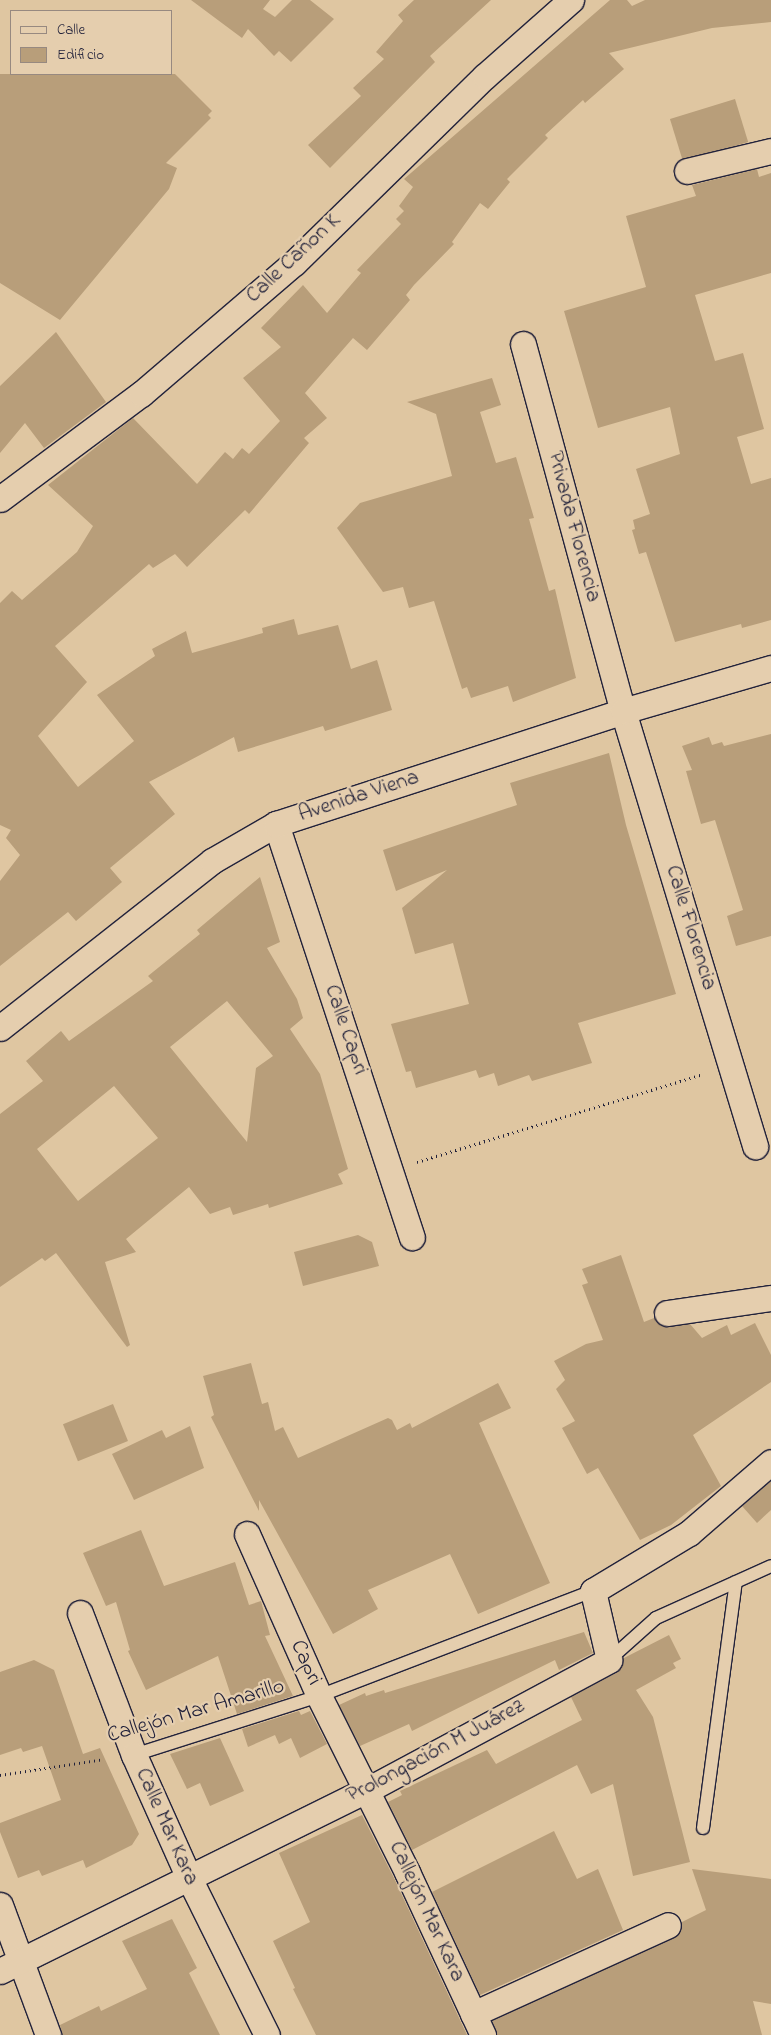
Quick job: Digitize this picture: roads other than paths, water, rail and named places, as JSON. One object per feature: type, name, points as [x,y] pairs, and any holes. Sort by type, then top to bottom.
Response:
[{"type":"street","name":"Calle Cañon K","points":[[0,499],[141,394],[294,263],[485,76],[572,0]]},
{"type":"street","points":[[687,171],[771,151]]},
{"type":"street","name":"Privada Florencia","points":[[523,344],[623,711]]},
{"type":"street","name":"Avenida Viena","points":[[0,1028],[212,861],[276,824],[623,711],[771,668]]},
{"type":"street","name":"Calle Florencia","points":[[623,711],[732,1065],[755,1146]]},
{"type":"street","name":"Calle Capri","points":[[276,824],[392,1170],[412,1237]]},
{"type":"street","points":[[667,1313],[771,1298]]},
{"type":"street","points":[[609,1660],[593,1591],[689,1533],[771,1462]]},
{"type":"street","name":"Capri","points":[[247,1534],[319,1696],[367,1790]]},
{"type":"street","name":"Calle Mar Kara","points":[[80,1613],[134,1755],[189,1878],[267,2035]]},
{"type":"street","name":"Prolongación M Juárez","points":[[10,1966],[367,1790],[609,1660]]},
{"type":"street","name":"Callejón Mar Kara","points":[[367,1790],[478,2025]]},
{"type":"street","points":[[0,1905],[10,1966],[48,2035]]},
{"type":"street","points":[[478,2025],[668,1925]]},
{"type":"lane","points":[[609,1660],[656,1618],[771,1566]]},
{"type":"lane","points":[[703,1828],[736,1582]]},
{"type":"lane","name":"Callejón Mar Amarillo","points":[[134,1755],[319,1696],[593,1591]]}]
